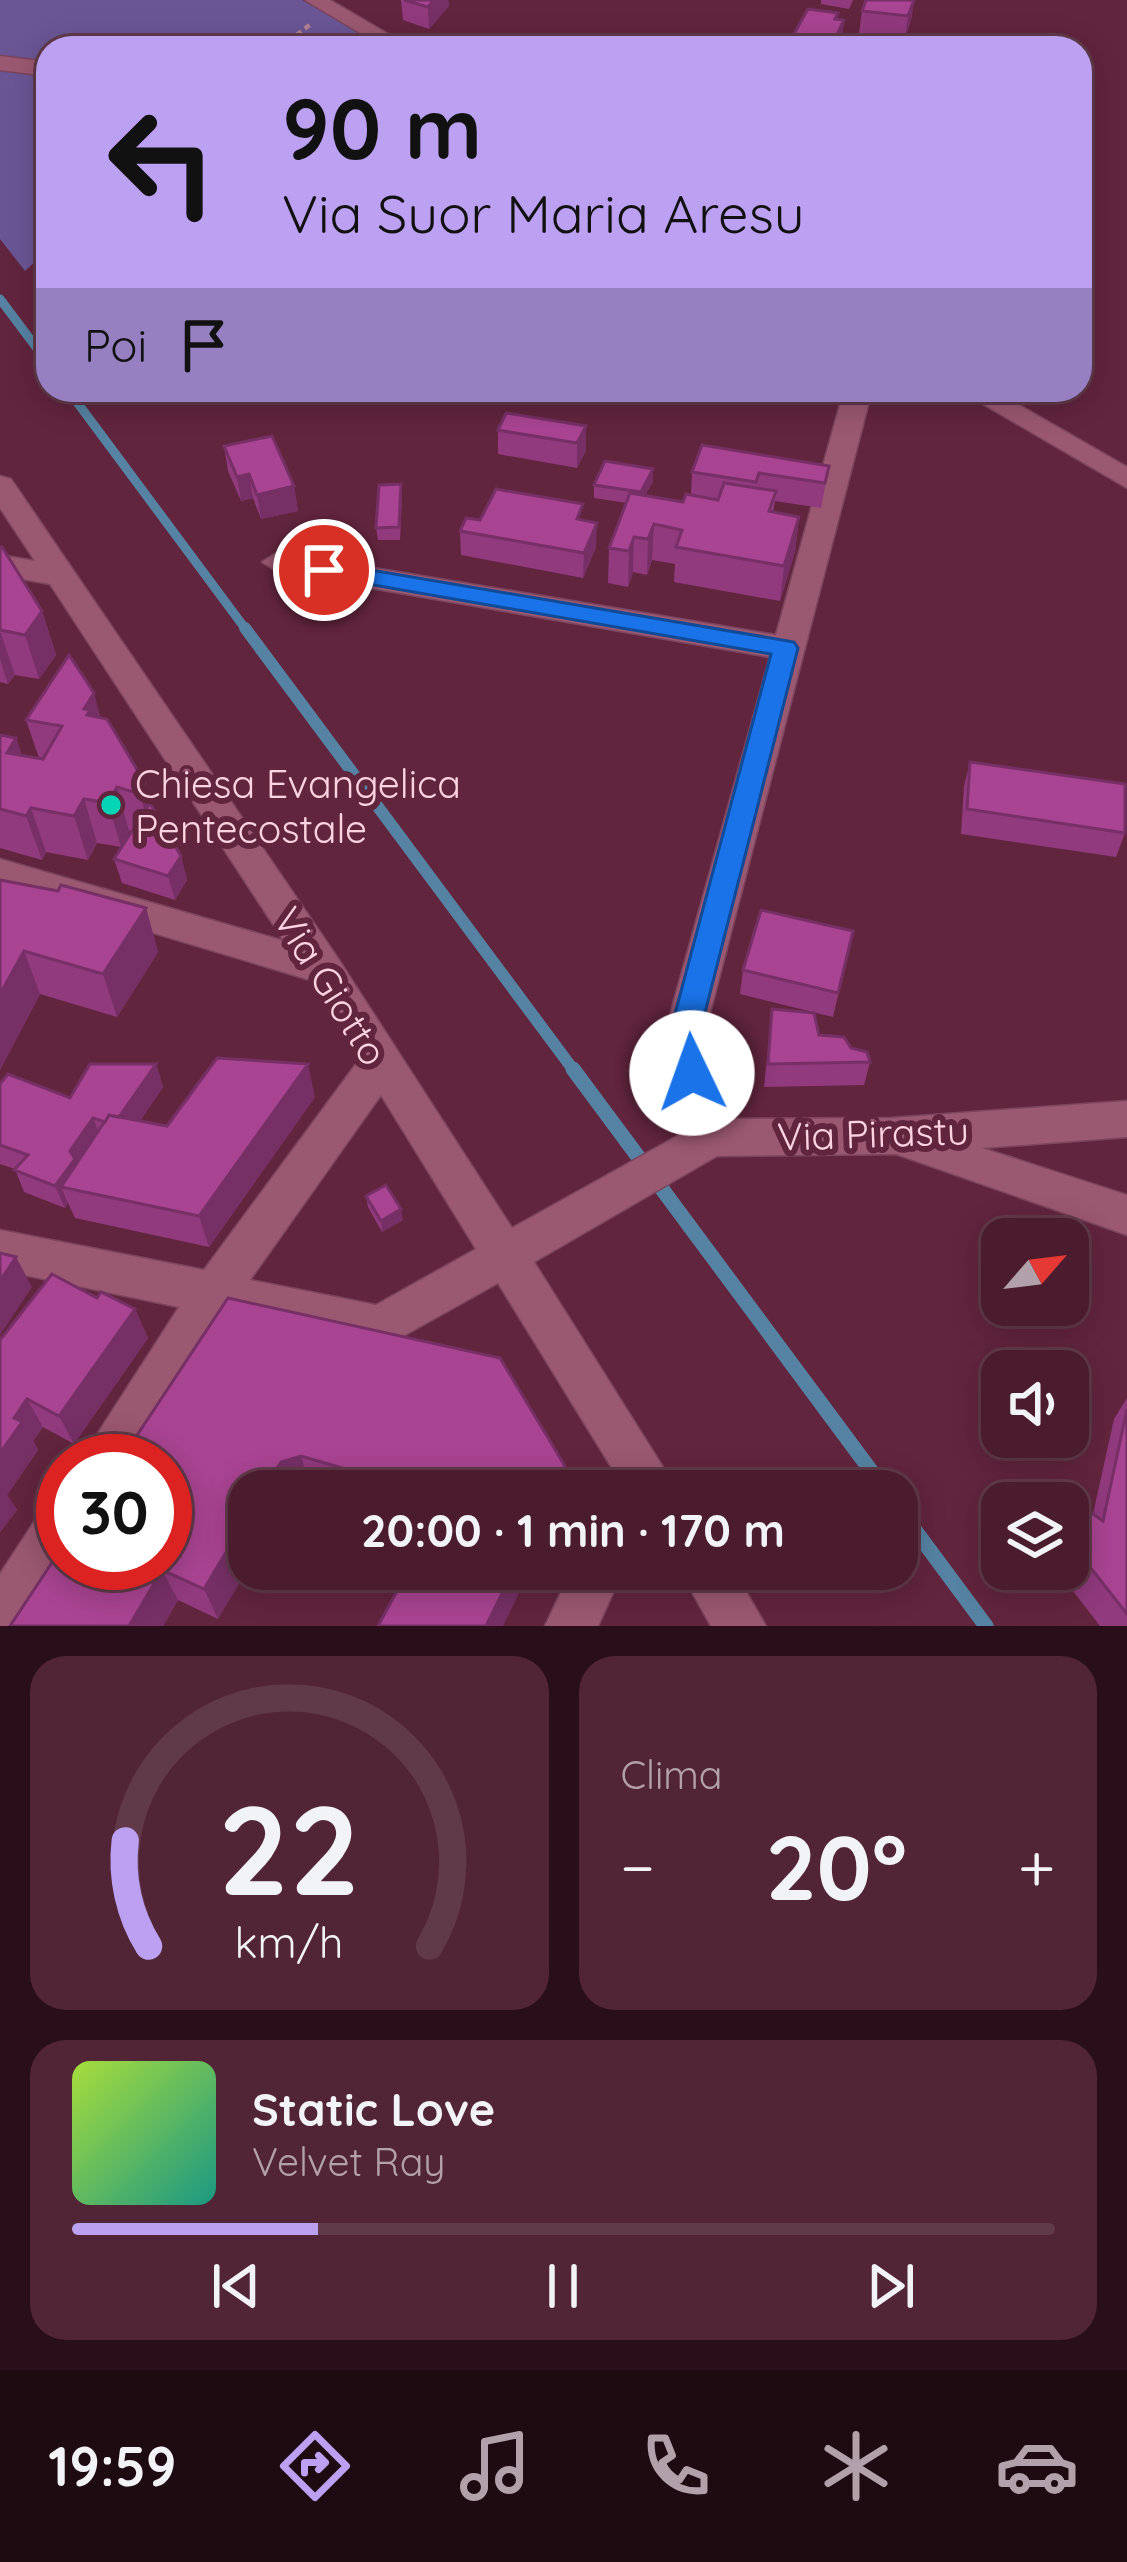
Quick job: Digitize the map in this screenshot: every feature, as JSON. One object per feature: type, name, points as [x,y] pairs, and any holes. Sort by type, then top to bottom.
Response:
[{"type":"street","points":[[315,0],[380,36]]},
{"type":"street","points":[[0,63],[36,68]]},
{"type":"street","points":[[697,1146],[683,1040],[855,402]]},
{"type":"street","points":[[994,402],[1127,479]]},
{"type":"street","name":"Via Giotto","points":[[0,486],[322,968],[641,1470]]},
{"type":"street","points":[[278,562],[785,648]]},
{"type":"street","points":[[0,565],[61,576]]},
{"type":"street","points":[[0,873],[322,968]]},
{"type":"street","points":[[122,1434],[212,1296],[380,1064]]},
{"type":"street","name":"Via Pirastu","points":[[0,1250],[380,1327],[697,1146],[1127,1119]]},
{"type":"street","points":[[891,1136],[1127,1215]]},
{"type":"street","points":[[0,1619],[36,1564]]},
{"type":"street","points":[[571,1626],[589,1590]]},
{"type":"street","points":[[717,1590],[740,1626]]},
{"type":"shaded area","points":[[0,0],[302,0],[366,36],[36,36],[36,65],[0,61]]},
{"type":"shaded area","points":[[0,68],[36,72],[36,261],[25,271],[0,239]]},
{"type":"building","points":[[404,0],[434,0],[428,7]]},
{"type":"building","points":[[866,0],[914,0],[908,16],[862,11]]},
{"type":"building","points":[[808,9],[838,13],[835,19],[844,20],[836,36],[793,36]]},
{"type":"building","points":[[506,413],[586,426],[577,443],[498,430]]},
{"type":"building","points":[[272,436],[294,486],[257,495],[249,474],[237,477],[224,446]]},
{"type":"building","points":[[702,445],[829,466],[825,483],[759,473],[756,482],[692,472]]},
{"type":"building","points":[[605,461],[653,469],[641,492],[594,485]]},
{"type":"building","points":[[724,483],[776,491],[769,511],[799,517],[784,566],[676,547],[682,530],[654,524],[648,539],[634,537],[629,551],[609,548],[630,493],[683,502],[686,494],[718,500]]},
{"type":"building","points":[[401,484],[399,527],[376,528],[379,485]]},
{"type":"building","points":[[496,489],[583,504],[577,519],[597,523],[584,553],[460,531],[466,518],[480,520]]},
{"type":"building","points":[[0,547],[42,611],[25,635],[0,630]]},
{"type":"building","points":[[69,655],[94,693],[84,709],[90,710],[87,715],[107,719],[145,783],[140,794],[117,787],[108,803],[84,799],[74,816],[31,808],[26,816],[0,809],[0,735],[16,738],[7,753],[43,759],[62,726],[26,720]]},
{"type":"building","points":[[970,762],[1125,784],[1125,833],[967,809]]},
{"type":"building","points":[[150,803],[181,856],[168,876],[114,859]]},
{"type":"building","points":[[0,880],[58,891],[61,885],[146,908],[103,974],[24,951],[0,994]]},
{"type":"building","points":[[761,910],[853,931],[838,993],[743,970]]},
{"type":"building","points":[[772,1009],[814,1013],[819,1035],[844,1037],[851,1048],[867,1052],[870,1062],[768,1064]]},
{"type":"building","points":[[217,1058],[308,1064],[199,1216],[61,1187],[109,1115],[167,1126]]},
{"type":"building","points":[[90,1064],[156,1064],[119,1117],[109,1115],[105,1122],[93,1118],[70,1151],[75,1159],[55,1186],[14,1170],[28,1155],[0,1145],[0,1084],[8,1074],[70,1098]]},
{"type":"building","points":[[386,1185],[401,1209],[381,1221],[366,1196]]},
{"type":"building","points":[[0,1253],[16,1257],[0,1281]]},
{"type":"building","points":[[52,1274],[97,1298],[101,1292],[135,1309],[59,1416],[27,1399],[14,1418],[22,1422],[0,1453],[0,1340]]},
{"type":"building","points":[[228,1298],[500,1358],[565,1466],[563,1470],[349,1470],[301,1456],[281,1462],[276,1470],[228,1470],[228,1549],[204,1589],[192,1584],[192,1434],[138,1434]]},
{"type":"building","points":[[1127,1409],[1127,1614],[1089,1566],[1089,1511],[1103,1521]]},
{"type":"building","points":[[36,1587],[150,1590],[129,1626],[10,1626]]},
{"type":"building","points":[[398,1590],[504,1590],[486,1626],[378,1626]]},
{"type":"waterway","points":[[0,299],[36,347]]},
{"type":"waterway","points":[[77,402],[247,631]]},
{"type":"waterway","points":[[245,628],[575,1072]]},
{"type":"waterway","points":[[573,1069],[870,1470]]},
{"type":"waterway","points":[[918,1534],[986,1626]]},
{"type":"place","name":"Chiesa Evangelica Pentecostale","points":[[111,805]]},
{"type":"route","points":[[324,570],[785,648],[683,1040],[692,1073]]}]
